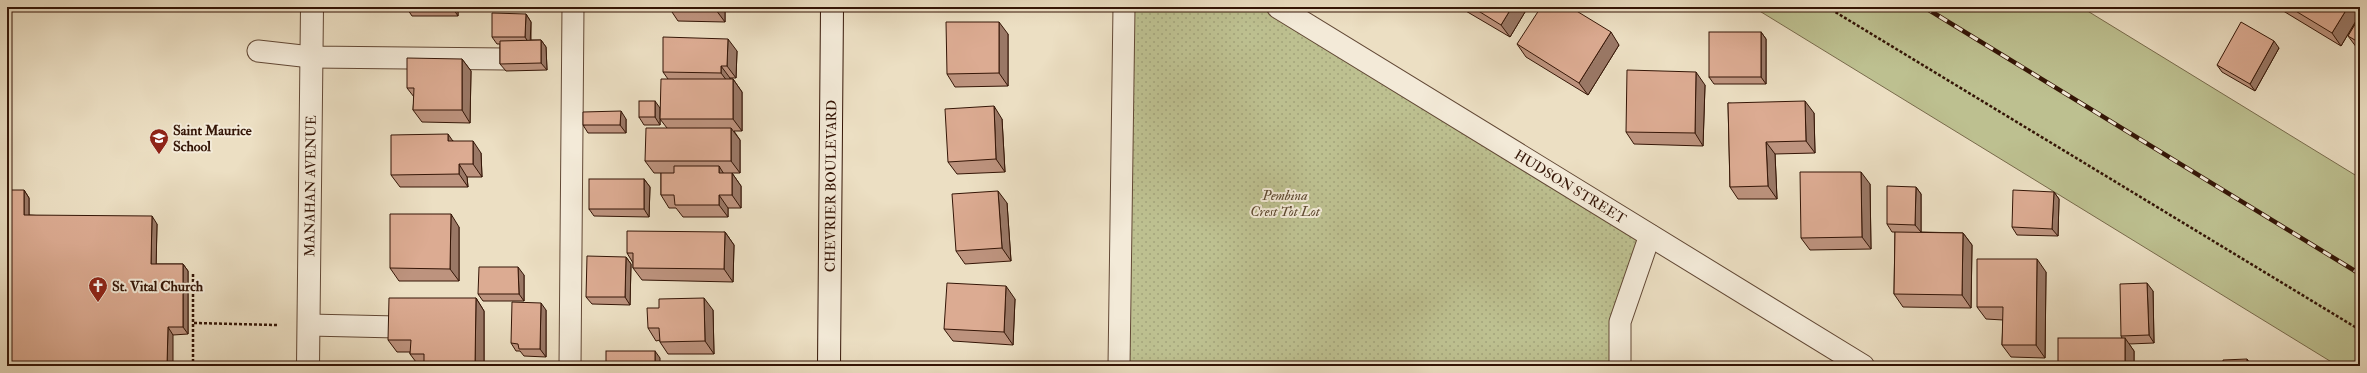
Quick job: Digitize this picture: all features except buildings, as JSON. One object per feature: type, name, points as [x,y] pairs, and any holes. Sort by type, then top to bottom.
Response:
[{"type":"street","name":"MANAHAN AVENUE","points":[[308,366],[312,7]]},
{"type":"street","name":"CHEVRIER BOULEVARD","points":[[829,366],[832,7]]},
{"type":"street","name":"HUDSON STREET","points":[[1278,7],[1863,366]]},
{"type":"lane","points":[[570,366],[573,7]]},
{"type":"lane","points":[[1119,366],[1124,7]]},
{"type":"lane","points":[[258,51],[311,57],[505,59]]},
{"type":"lane","points":[[1620,366],[1620,322],[1650,236]]},
{"type":"lane","points":[[308,325],[397,327]]},
{"type":"path","points":[[1827,7],[2360,330]]},
{"type":"path","points":[[193,274],[193,366]]},
{"type":"path","points":[[194,323],[308,325]]},
{"type":"green space","name":"Pembina Crest Tot Lot","points":[[1124,7],[1278,7],[1650,235],[1620,366],[1119,366]]},
{"type":"green space","points":[[1753,7],[2081,7],[2360,178],[2360,366],[2338,366]]},
{"type":"railway","points":[[1924,7],[2360,274]]},
{"type":"place","name":"Saint Maurice School","points":[[159,155]]},
{"type":"place","name":"St. Vital Church","points":[[98,303]]}]
